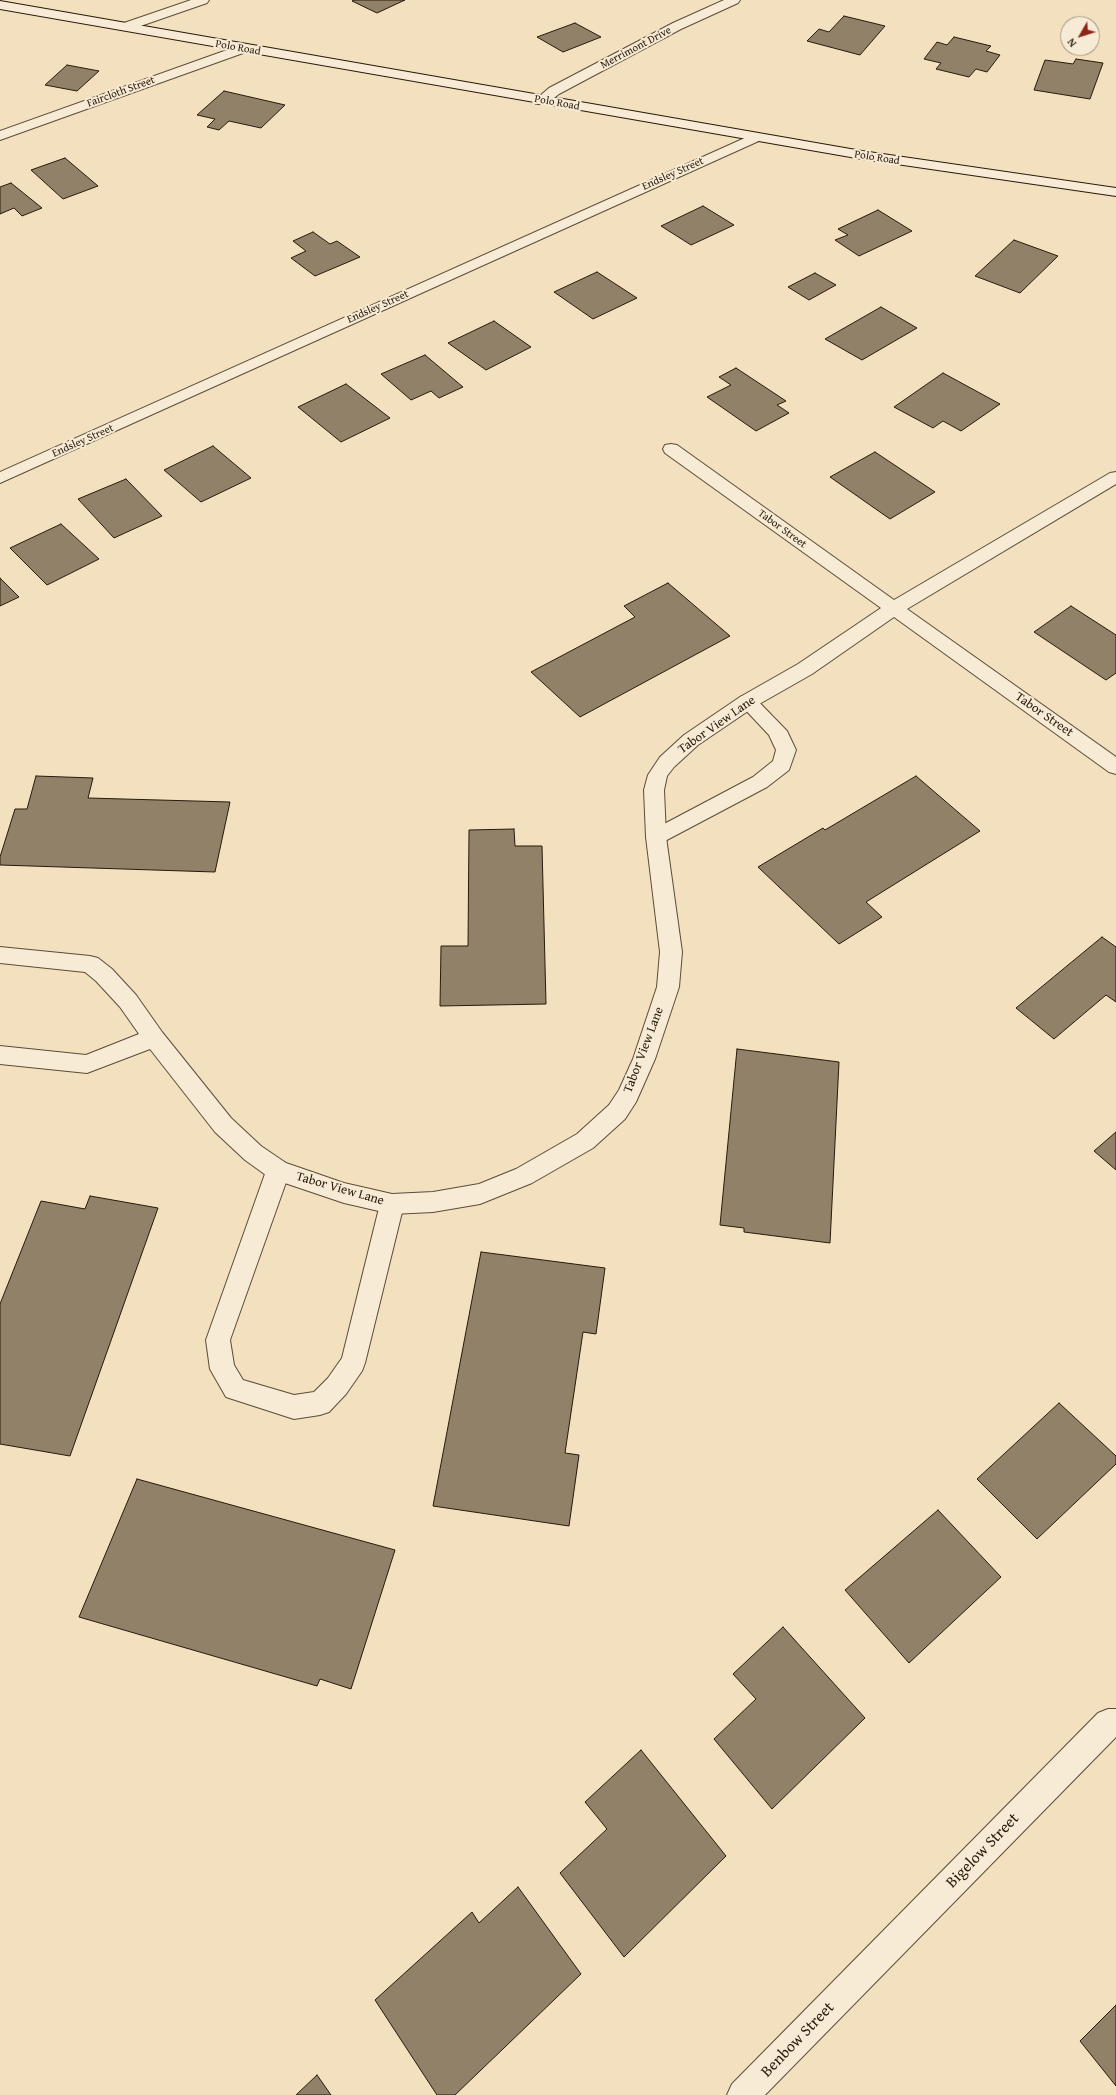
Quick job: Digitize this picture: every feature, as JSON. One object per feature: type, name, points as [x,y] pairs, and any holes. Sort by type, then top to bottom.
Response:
[{"type":"street","points":[[125,27],[203,0]]},
{"type":"street","name":"Merrimont Drive","points":[[541,101],[554,91],[670,29],[731,0]]},
{"type":"street","name":"Polo Road","points":[[0,5],[241,49],[862,156],[1116,192]]},
{"type":"street","name":"Faircloth Street","points":[[0,136],[241,49]]},
{"type":"street","name":"Endsley Street","points":[[0,478],[756,137]]},
{"type":"street","name":"Tabor Street","points":[[671,449],[1116,767]]},
{"type":"street","points":[[894,608],[1116,477]]},
{"type":"street","name":"Tabor View Lane","points":[[0,954],[90,964],[104,975],[128,1001],[154,1038],[223,1125],[254,1153],[278,1171],[344,1193],[392,1204],[433,1202],[480,1194],[524,1176],[585,1141],[617,1112],[628,1095],[644,1059],[668,987],[671,952],[656,837],[654,790],[658,775],[667,762],[691,740],[747,702],[804,669],[894,608]]},
{"type":"street","points":[[656,837],[760,782],[782,765],[786,750],[777,731],[747,702]]},
{"type":"street","points":[[0,1055],[87,1064],[154,1038]]},
{"type":"street","points":[[278,1171],[218,1340],[222,1369],[235,1389],[294,1407],[320,1403],[337,1386],[353,1363],[392,1204]]},
{"type":"street","name":"Bigelow Street","points":[[852,1984],[1108,1723],[1116,1723]]},
{"type":"street","name":"Benbow Street","points":[[743,2095],[852,1984]]},
{"type":"building","points":[[405,0],[377,13],[352,1]]},
{"type":"building","points":[[844,16],[885,26],[860,55],[807,41],[819,29],[829,32]]},
{"type":"building","points":[[575,23],[601,37],[563,52],[537,37]]},
{"type":"building","points":[[954,37],[991,46],[986,51],[1000,55],[987,72],[976,69],[969,77],[936,69],[941,63],[924,59],[937,42],[947,45]]},
{"type":"building","points":[[1076,59],[1103,63],[1090,99],[1034,90],[1045,60],[1073,64]]},
{"type":"building","points":[[67,65],[99,71],[77,91],[45,85]]},
{"type":"building","points":[[224,91],[285,105],[261,128],[229,121],[219,130],[207,127],[215,119],[197,115]]},
{"type":"building","points":[[65,158],[98,186],[63,199],[31,170]]},
{"type":"building","points":[[11,183],[42,208],[22,216],[14,208],[0,214],[0,187]]},
{"type":"building","points":[[703,206],[734,225],[691,245],[661,226]]},
{"type":"building","points":[[878,210],[912,231],[859,256],[835,240],[848,235],[838,229]]},
{"type":"building","points":[[313,232],[330,244],[337,241],[360,257],[315,276],[291,258],[306,251],[293,241]]},
{"type":"building","points":[[1014,240],[1058,256],[1020,293],[975,276]]},
{"type":"building","points":[[597,272],[637,298],[593,319],[554,292]]},
{"type":"building","points":[[815,273],[836,285],[809,300],[788,287]]},
{"type":"building","points":[[881,307],[917,328],[862,360],[825,339]]},
{"type":"building","points":[[494,321],[531,347],[486,370],[448,343]]},
{"type":"building","points":[[425,355],[463,387],[439,398],[431,391],[411,400],[381,374]]},
{"type":"building","points":[[736,368],[786,401],[777,405],[789,413],[756,431],[707,397],[731,385],[719,377]]},
{"type":"building","points":[[943,373],[1000,404],[961,431],[943,421],[933,428],[894,407]]},
{"type":"building","points":[[346,384],[390,418],[341,442],[298,407]]},
{"type":"building","points":[[213,446],[251,478],[201,502],[164,470]]},
{"type":"building","points":[[875,452],[935,492],[890,519],[830,477]]},
{"type":"building","points":[[126,479],[162,516],[114,538],[78,499]]},
{"type":"building","points":[[61,524],[99,559],[47,585],[10,548]]},
{"type":"building","points":[[0,578],[19,597],[0,606]]},
{"type":"building","points":[[668,583],[730,636],[580,717],[531,672],[635,617],[624,606]]},
{"type":"building","points":[[1071,606],[1116,635],[1116,673],[1106,680],[1034,632]]},
{"type":"building","points":[[36,776],[93,778],[88,798],[230,802],[215,872],[0,865],[0,857],[15,809],[27,809]]},
{"type":"building","points":[[916,776],[980,831],[866,902],[882,917],[839,944],[758,867],[823,828],[825,830]]},
{"type":"building","points":[[514,829],[515,846],[542,846],[546,1004],[440,1006],[441,946],[468,946],[469,830]]},
{"type":"building","points":[[1102,937],[1116,947],[1116,1002],[1106,995],[1054,1039],[1016,1008]]},
{"type":"building","points":[[737,1049],[839,1062],[830,1243],[744,1232],[744,1228],[720,1225]]},
{"type":"building","points":[[1116,1132],[1116,1170],[1094,1151]]},
{"type":"building","points":[[90,1196],[158,1208],[70,1456],[0,1444],[0,1304],[41,1201],[85,1209]]},
{"type":"building","points":[[481,1252],[605,1268],[596,1334],[583,1332],[565,1453],[579,1455],[569,1526],[433,1506]]},
{"type":"building","points":[[1059,1403],[1116,1456],[1116,1464],[1037,1539],[977,1479]]},
{"type":"building","points":[[137,1479],[395,1550],[351,1689],[320,1679],[317,1686],[79,1617]]},
{"type":"building","points":[[938,1510],[1001,1577],[909,1663],[845,1590]]},
{"type":"building","points":[[783,1627],[865,1718],[772,1809],[714,1739],[756,1699],[733,1674]]},
{"type":"building","points":[[641,1750],[726,1856],[624,1957],[560,1873],[607,1829],[585,1802]]},
{"type":"building","points":[[518,1887],[581,1974],[455,2095],[437,2095],[375,2000],[472,1912],[479,1923]]},
{"type":"building","points":[[1116,2005],[1116,2086],[1080,2041]]},
{"type":"building","points":[[317,2075],[331,2095],[296,2095]]}]
